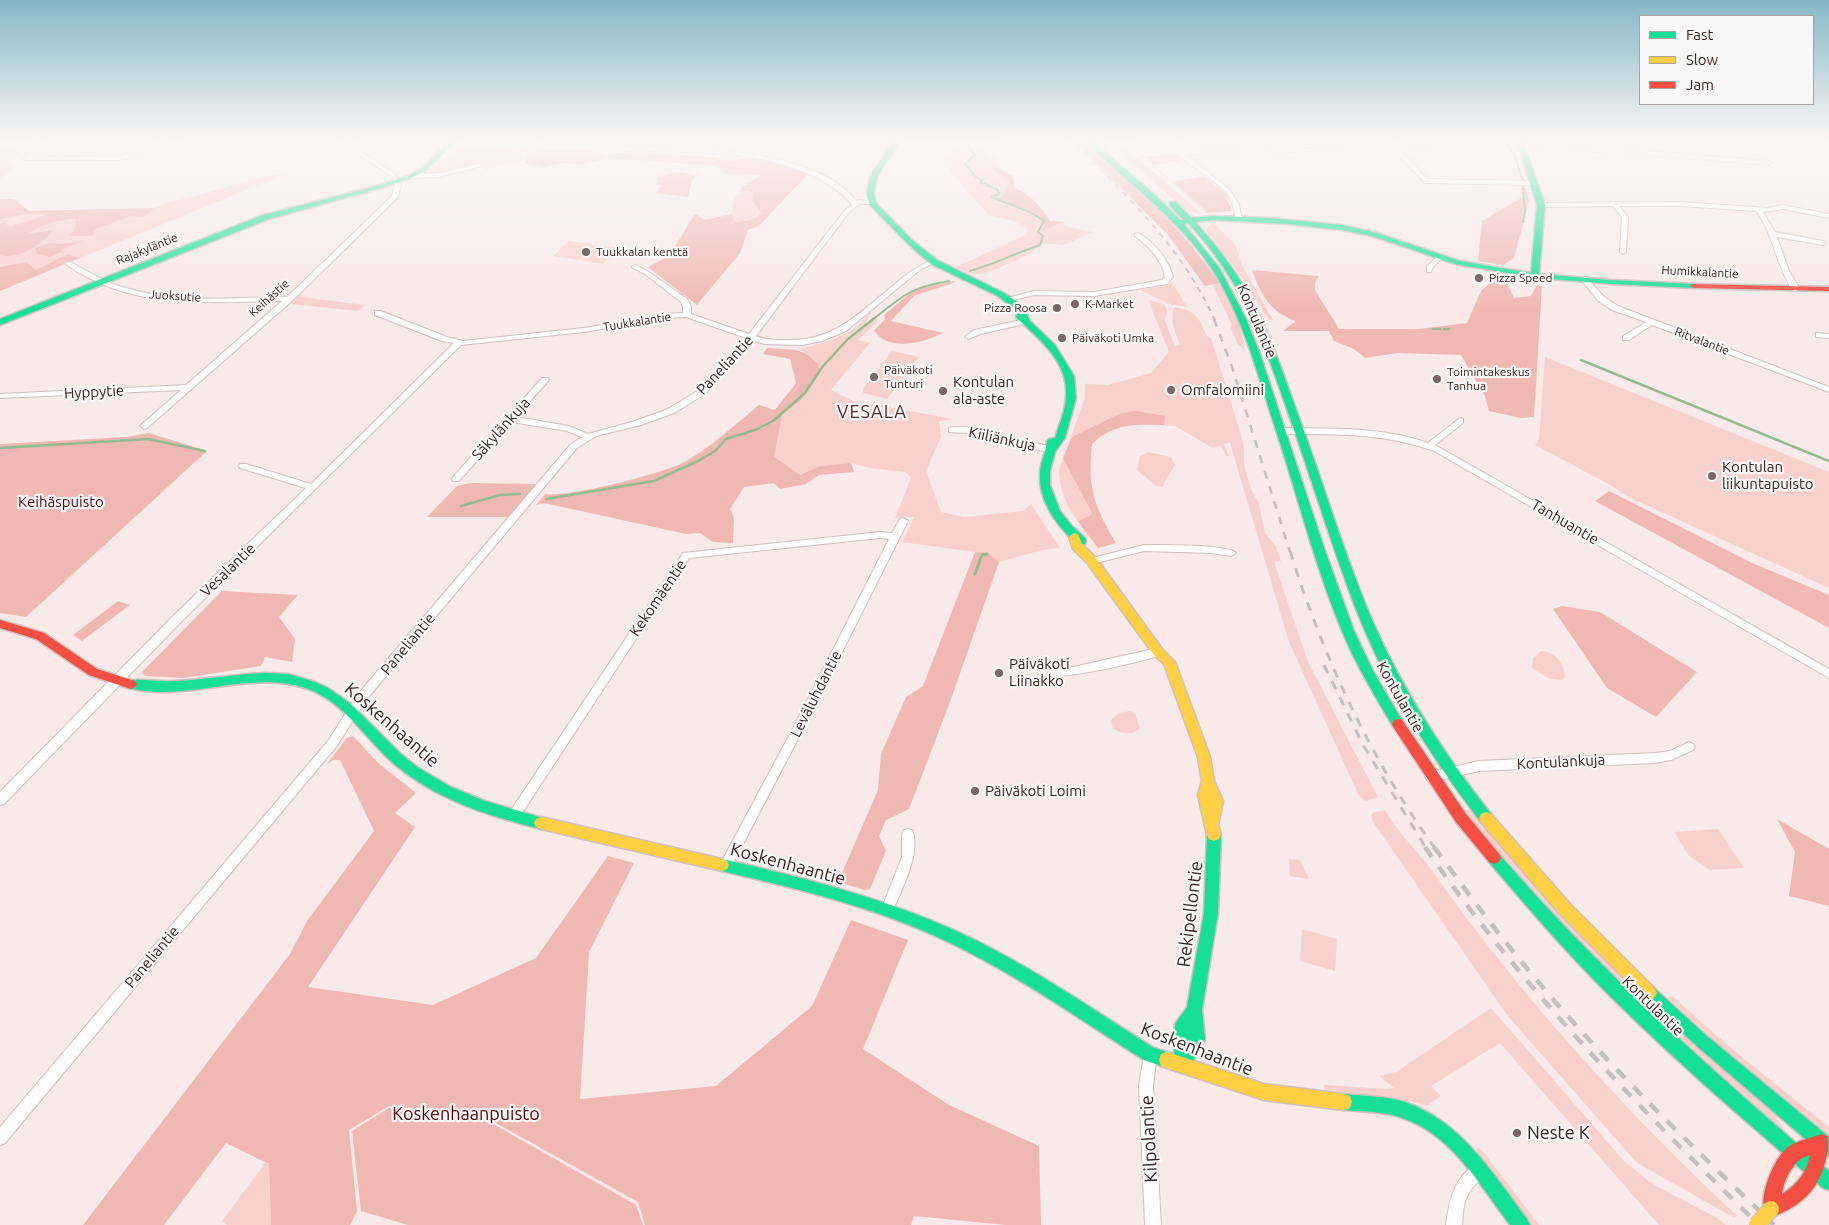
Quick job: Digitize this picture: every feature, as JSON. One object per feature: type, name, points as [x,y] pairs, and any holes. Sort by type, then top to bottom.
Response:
[{"type":"street","name":"Rajakyläntie","points":[[0,322],[266,217],[345,195]]},
{"type":"street","name":"Keihästie","points":[[144,426],[289,299],[396,195]]},
{"type":"street","points":[[848,195],[855,205],[869,206],[873,203]]},
{"type":"street","points":[[869,195],[873,203],[933,262],[947,270],[984,284],[1011,302],[1034,293],[1094,294],[1164,282],[1169,277],[1167,270],[1147,242],[1137,235]]},
{"type":"street","name":"Kontulantie","points":[[1154,195],[1187,222],[1239,311],[1250,335],[1335,594],[1354,646],[1383,700],[1431,777],[1504,869],[1579,953],[1701,1072],[1829,1182]]},
{"type":"street","name":"Kontulantie","points":[[1159,195],[1229,266],[1254,308],[1300,432],[1355,593],[1372,633],[1403,695],[1452,772],[1519,857],[1626,971],[1762,1094],[1825,1145]]},
{"type":"street","points":[[1230,195],[1236,205],[1239,220]]},
{"type":"street","points":[[1534,275],[1541,205],[1538,195]]},
{"type":"street","points":[[1614,204],[1625,217],[1623,252]]},
{"type":"street","points":[[1541,205],[1680,204],[1757,208],[1783,207],[1829,216]]},
{"type":"street","name":"Paneliantie","points":[[0,1138],[332,744],[362,698],[574,446],[586,436],[650,419],[686,403],[710,385],[751,337],[844,215],[855,205]]},
{"type":"street","points":[[1757,208],[1774,234],[1789,280],[1796,289]]},
{"type":"street","name":"Humikkalantie","points":[[1187,222],[1216,218],[1348,228],[1376,234],[1441,256],[1486,268],[1534,275],[1736,288],[1829,289]]},
{"type":"street","points":[[1774,234],[1823,243]]},
{"type":"street","points":[[1429,270],[1430,266],[1441,256]]},
{"type":"street","name":"Tuukkalantie","points":[[378,313],[458,343],[584,330],[665,316],[687,315],[765,342],[795,344],[834,334],[919,268],[933,262]]},
{"type":"street","name":"Juoksutie","points":[[68,263],[134,293],[165,297],[289,299]]},
{"type":"street","points":[[635,268],[647,273],[684,301],[688,308],[687,315]]},
{"type":"street","name":"Ritvalantie","points":[[1585,279],[1593,291],[1608,303],[1652,322],[1829,390]]},
{"type":"street","name":"Rekipellontie","points":[[1011,302],[1017,313],[1061,359],[1070,374],[1072,396],[1062,427],[1054,432],[1052,450],[1045,475],[1048,492],[1054,508],[1074,536],[1077,546],[1092,561],[1158,652],[1163,670],[1176,685],[1197,734],[1204,757],[1208,781],[1205,795],[1213,822],[1214,865],[1211,913],[1194,1010],[1199,1029],[1198,1040],[1196,1046],[1182,1065]]},
{"type":"street","points":[[969,337],[977,332],[1026,321]]},
{"type":"street","points":[[1626,338],[1652,322]]},
{"type":"street","points":[[1819,335],[1829,336]]},
{"type":"street","name":"Vesalantie","points":[[0,800],[117,681],[458,343]]},
{"type":"street","name":"Säkylänkuja","points":[[456,479],[545,380]]},
{"type":"street","name":"Hyppytie","points":[[0,396],[188,387]]},
{"type":"street","points":[[511,419],[569,429],[586,436]]},
{"type":"street","points":[[1429,446],[1460,421]]},
{"type":"street","name":"Kiiliänkuja","points":[[952,430],[966,430],[1052,450]]},
{"type":"street","name":"Tanhuantie","points":[[1282,431],[1375,433],[1401,437],[1429,446],[1456,459],[1829,674]]},
{"type":"street","points":[[243,466],[312,487]]},
{"type":"street","name":"Leväluhdantie","points":[[726,865],[804,718],[903,521]]},
{"type":"street","name":"Kekomäentie","points":[[513,817],[686,555],[880,535],[895,537]]},
{"type":"street","points":[[1092,561],[1144,548],[1212,550],[1231,553]]},
{"type":"street","name":"Koskenhaantie","points":[[0,624],[40,636],[61,647],[96,674],[148,688],[174,688],[235,678],[272,678],[302,683],[320,689],[354,711],[398,758],[418,774],[457,797],[513,817],[726,865],[887,910],[921,923],[981,951],[1150,1054],[1264,1092],[1380,1106],[1411,1112],[1442,1130],[1479,1171],[1521,1225]]},
{"type":"street","points":[[1053,672],[1073,671],[1158,652]]},
{"type":"street","name":"Kontulankuja","points":[[1431,777],[1479,766],[1655,758],[1671,755],[1689,747]]},
{"type":"street","points":[[887,910],[908,857],[908,834]]},
{"type":"street","name":"Rekipellontie","points":[[1182,1065],[1180,1041],[1183,1024],[1194,1010]]},
{"type":"street","name":"Kilpolantie","points":[[1150,1054],[1146,1085],[1153,1225]]},
{"type":"street","points":[[1771,1209],[1776,1178],[1794,1153],[1825,1145]]},
{"type":"street","points":[[1758,1225],[1771,1209],[1798,1197],[1817,1172],[1825,1145]]},
{"type":"street","points":[[1454,1225],[1457,1197],[1460,1190],[1479,1171]]},
{"type":"shaded area","points":[[198,195],[234,195],[0,291],[0,199],[14,199],[29,211],[154,208],[168,202]]},
{"type":"shaded area","points":[[753,195],[752,200],[761,213],[752,220],[735,222],[732,214],[734,197]]},
{"type":"shaded area","points":[[971,195],[1027,195],[1036,202],[1050,221],[1063,222],[1065,226],[1092,232],[1065,245],[1043,243],[1021,258],[981,274],[968,273],[956,267],[1026,235],[1028,230],[1014,221],[989,215]]},
{"type":"shaded area","points":[[1168,195],[1181,195],[1203,215],[1184,209]]},
{"type":"shaded area","points":[[1186,195],[1188,195],[1209,213],[1206,213]]},
{"type":"shaded area","points":[[1213,223],[1235,244],[1242,265],[1273,320],[1269,320],[1239,274],[1206,231],[1207,227]]},
{"type":"shaded area","name":"Tuukkalan kenttä","points":[[569,241],[619,248],[603,264],[553,256]]},
{"type":"shaded area","points":[[1172,282],[1187,307],[1170,304],[1140,290],[1163,286]]},
{"type":"shaded area","points":[[1212,283],[1219,283],[1232,307],[1240,324],[1244,350],[1238,344],[1230,326],[1232,325]]},
{"type":"shaded area","points":[[301,294],[302,297],[365,305],[358,311],[290,304]]},
{"type":"shaded area","points":[[1150,300],[1163,304],[1167,309],[1165,321],[1175,346],[1180,345],[1172,321],[1175,307],[1196,316],[1207,336],[1211,338],[1244,445],[1244,465],[1251,489],[1259,504],[1265,533],[1276,547],[1281,561],[1274,562],[1308,662],[1378,797],[1366,801],[1359,796],[1289,642],[1230,443],[1224,444],[1229,456],[1226,456],[1221,445],[1213,448],[1175,426],[1134,424],[1104,433],[1092,444],[1092,484],[1097,507],[1116,543],[1098,548],[1067,502],[1060,482],[1059,470],[1085,398],[1085,384],[1108,385],[1151,373],[1169,352],[1149,302]]},
{"type":"shaded area","points":[[872,312],[865,323],[847,337],[850,338],[877,316],[877,322],[858,340],[870,343],[831,390],[851,400],[952,419],[939,421],[941,437],[926,471],[941,512],[965,517],[1023,511],[1031,504],[1060,548],[1042,550],[999,562],[989,554],[902,542],[914,517],[895,518],[911,478],[905,472],[869,468],[851,463],[820,466],[800,475],[773,455],[782,415],[801,400],[816,361],[800,349],[837,338],[854,328],[867,314]]},
{"type":"shaded area","points":[[892,351],[919,357],[887,399],[863,393],[863,389]]},
{"type":"shaded area","name":"Kontulan liikuntapuisto","points":[[1545,357],[1829,472],[1829,588],[1626,496],[1612,486],[1535,445],[1539,439]]},
{"type":"shaded area","points":[[1148,452],[1171,457],[1175,465],[1162,487],[1156,486],[1137,470],[1140,456]]},
{"type":"shaded area","points":[[1541,651],[1555,656],[1561,663],[1565,677],[1562,680],[1550,679],[1532,668],[1533,658]]},
{"type":"shaded area","points":[[1130,711],[1135,714],[1140,728],[1127,733],[1113,729],[1111,720],[1119,713]]},
{"type":"shaded area","points":[[1470,809],[1776,1117],[1784,1130],[1704,1063],[1560,925],[1464,811]]},
{"type":"shaded area","points":[[1385,810],[1506,969],[1542,1012],[1655,1136],[1736,1215],[1735,1218],[1637,1163],[1507,1015],[1373,822],[1371,815],[1374,812]]},
{"type":"shaded area","points":[[1718,829],[1744,868],[1710,870],[1689,856],[1674,832]]},
{"type":"shaded area","points":[[1289,859],[1300,860],[1309,879],[1290,876]]},
{"type":"shaded area","points":[[1302,929],[1337,939],[1335,971],[1300,961]]},
{"type":"shaded area","points":[[1667,997],[1673,997],[1737,1053],[1829,1127],[1829,1138],[1749,1072]]},
{"type":"shaded area","points":[[1491,1008],[1624,1161],[1652,1184],[1717,1218],[1726,1225],[1659,1225],[1500,1043],[1431,1086],[1441,1096],[1427,1106],[1401,1099],[1325,1090],[1324,1085],[1394,1088],[1379,1076],[1396,1072]]},
{"type":"shaded area","points":[[1478,1148],[1482,1150],[1539,1225],[1531,1225],[1475,1151]]},
{"type":"shaded area","points":[[265,1163],[269,1164],[271,1225],[227,1225],[222,1221]]},
{"type":"green space","points":[[753,195],[788,195],[759,226],[748,230],[740,253],[697,305],[648,267],[669,256],[695,214],[705,220],[732,214],[735,222],[749,220],[761,213],[752,200]]},
{"type":"green space","points":[[1003,195],[1027,195],[1036,202],[1050,221],[1063,222],[1040,231],[1046,222],[1041,217],[999,199]]},
{"type":"green space","points":[[1128,195],[1144,195],[1155,206],[1189,243],[1219,283],[1205,286],[1168,235]]},
{"type":"green space","points":[[1188,195],[1226,195],[1232,211],[1209,213]]},
{"type":"green space","points":[[1522,195],[1528,195],[1529,201],[1514,258],[1503,265],[1478,261],[1482,221],[1523,197]]},
{"type":"green space","points":[[0,199],[14,199],[29,211],[154,208],[143,217],[131,216],[96,229],[92,236],[70,236],[74,231],[76,219],[50,223],[28,234],[53,230],[43,241],[30,250],[7,256],[0,255],[0,224],[5,223],[10,227],[46,215],[24,214],[0,219]]},
{"type":"green space","points":[[84,241],[62,249],[61,252],[50,257],[37,254],[35,248],[50,243],[61,244]]},
{"type":"green space","points":[[68,254],[79,258],[0,291],[0,267],[27,262],[36,270]]},
{"type":"green space","points":[[1252,270],[1319,276],[1315,283],[1315,290],[1339,329],[1419,329],[1467,323],[1481,291],[1496,277],[1507,283],[1514,298],[1531,296],[1537,285],[1542,286],[1534,417],[1521,418],[1489,411],[1485,396],[1461,355],[1398,353],[1365,358],[1354,349],[1334,341],[1329,331],[1283,331],[1296,321],[1273,308],[1263,295]]},
{"type":"green space","points":[[956,282],[914,296],[891,321],[943,333],[926,340],[907,344],[889,342],[881,338],[874,331],[885,319],[884,315],[915,289]]},
{"type":"green space","points":[[767,348],[805,353],[816,362],[821,370],[801,400],[782,415],[774,456],[800,475],[820,466],[851,463],[854,472],[819,475],[806,484],[780,489],[774,483],[744,487],[730,509],[734,517],[733,543],[713,542],[700,533],[686,534],[544,503],[536,505],[545,494],[574,492],[594,488],[638,478],[675,466],[704,450],[759,405],[775,410],[796,383],[790,359],[763,354]]},
{"type":"green space","points":[[1136,411],[1165,416],[1164,425],[1135,425],[1117,428],[1100,437],[1092,444],[1091,472],[1094,496],[1102,518],[1116,543],[1098,548],[1078,521],[1090,516],[1092,513],[1063,458],[1072,437],[1121,413]]},
{"type":"green space","name":"Keihäspuisto","points":[[149,433],[207,451],[26,617],[0,613],[0,444],[126,437]]},
{"type":"green space","points":[[470,483],[538,484],[509,517],[427,517],[457,486]]},
{"type":"green space","points":[[1609,491],[1752,563],[1829,595],[1829,628],[1595,501]]},
{"type":"green space","points":[[975,552],[989,554],[999,562],[950,702],[909,809],[886,820],[879,836],[886,851],[870,889],[865,890],[838,882],[878,790],[881,754],[906,697],[923,686]]},
{"type":"green space","points":[[222,591],[298,595],[279,617],[295,639],[292,662],[265,657],[261,666],[183,678],[145,676],[142,672]]},
{"type":"green space","points":[[118,601],[130,605],[82,641],[73,635]]},
{"type":"green space","points":[[1562,606],[1600,612],[1697,672],[1656,717],[1607,688],[1553,609]]},
{"type":"green space","name":"Koskenhaanpuisto","points":[[353,736],[378,763],[416,793],[395,813],[415,827],[308,987],[433,1005],[536,958],[608,856],[634,863],[589,952],[580,1099],[716,1086],[812,1006],[851,920],[908,940],[863,1049],[949,1105],[1039,1146],[1041,1225],[1006,1225],[914,1216],[911,1225],[645,1225],[638,1202],[487,1118],[389,1106],[349,1130],[357,1211],[350,1225],[271,1225],[269,1164],[226,1143],[164,1225],[83,1225],[290,954],[307,921],[374,831],[340,760],[333,760],[327,764],[347,738]]},
{"type":"green space","points":[[1777,819],[1829,849],[1829,906],[1789,896],[1795,852]]},
{"type":"green space","points":[[389,1108],[486,1120],[636,1205],[643,1225],[408,1225],[361,1211],[352,1131]]},
{"type":"waterway","points":[[970,271],[1040,245],[1043,236],[1038,232],[1044,221],[1025,210],[992,197],[996,195]]},
{"type":"waterway","points":[[1523,222],[1525,211],[1524,195]]},
{"type":"waterway","points":[[871,321],[907,294],[925,286],[949,281]]},
{"type":"waterway","points":[[546,499],[654,481],[700,460],[715,451],[726,439],[755,430],[773,421],[805,393],[823,366],[848,339],[873,319]]},
{"type":"waterway","points":[[1433,329],[1440,329]]},
{"type":"waterway","points":[[1444,329],[1449,329]]},
{"type":"waterway","points":[[1581,360],[1829,461]]},
{"type":"waterway","points":[[0,448],[148,439],[205,451]]},
{"type":"waterway","points":[[461,506],[500,495],[520,494]]},
{"type":"waterway","points":[[975,574],[982,555],[987,554]]},
{"type":"railway","points":[[1126,195],[1169,245],[1186,269],[1202,294],[1215,321]]},
{"type":"railway","points":[[1214,319],[1232,367],[1290,552]]},
{"type":"railway","points":[[1290,551],[1317,629],[1350,706],[1390,779],[1411,814],[1435,848]]},
{"type":"railway","points":[[1324,665],[1363,745],[1426,848]]},
{"type":"railway","points":[[1425,847],[1462,899],[1541,997],[1625,1090],[1759,1225]]},
{"type":"railway","points":[[1434,847],[1510,947],[1564,1012],[1622,1075],[1712,1166],[1774,1225]]},
{"type":"traffic: fast","points":[[0,322],[266,217],[348,195]]},
{"type":"traffic: fast","points":[[871,195],[873,203],[917,249],[944,268],[1001,295],[1022,311],[1026,321]]},
{"type":"traffic: fast","points":[[1151,195],[1188,232],[1202,250],[1226,285],[1242,319],[1348,631],[1368,673],[1398,724]]},
{"type":"traffic: fast","points":[[1535,278],[1541,205],[1538,195]]},
{"type":"traffic: fast","points":[[1173,204],[1193,224],[1220,257],[1237,280],[1251,305],[1270,347],[1342,556],[1373,635],[1400,690],[1432,743],[1486,818]]},
{"type":"traffic: fast","points":[[1179,223],[1196,219],[1214,218],[1342,227],[1388,239],[1458,263],[1499,271],[1583,280],[1694,286]]},
{"type":"traffic: fast","points":[[1020,316],[1052,347],[1070,376],[1071,398],[1060,438],[1052,450]]},
{"type":"traffic: fast","points":[[1052,441],[1045,471],[1045,485],[1051,503],[1061,520],[1081,541]]},
{"type":"traffic: fast","points":[[131,684],[154,687],[176,686],[266,677],[288,679],[311,685],[324,691],[347,708],[397,758],[429,782],[483,807],[541,823]]},
{"type":"traffic: fast","points":[[1182,1065],[1183,1024],[1194,1010],[1211,913],[1214,835]]},
{"type":"traffic: fast","points":[[1494,858],[1571,945],[1654,1028],[1829,1182]]},
{"type":"traffic: fast","points":[[722,865],[854,899],[919,922],[951,936],[1024,975],[1150,1054],[1167,1060]]},
{"type":"traffic: fast","points":[[1649,993],[1703,1042],[1829,1148]]},
{"type":"traffic: fast","points":[[1182,1065],[1197,1039],[1194,1010]]},
{"type":"traffic: fast","points":[[1344,1102],[1378,1105],[1404,1110],[1429,1122],[1445,1133],[1473,1162],[1521,1225]]},
{"type":"traffic: slow","points":[[1074,537],[1077,546],[1092,561],[1158,652],[1169,662],[1204,757],[1208,781],[1205,795],[1214,835]]},
{"type":"traffic: slow","points":[[1208,781],[1216,801],[1213,822]]},
{"type":"traffic: slow","points":[[1486,818],[1564,908],[1649,993]]},
{"type":"traffic: slow","points":[[541,823],[722,865]]},
{"type":"traffic: slow","points":[[1167,1060],[1264,1092],[1344,1102]]},
{"type":"traffic: slow","points":[[1757,1225],[1771,1209]]},
{"type":"traffic: jam","points":[[1694,286],[1829,289]]},
{"type":"traffic: jam","points":[[0,624],[40,636],[93,672],[131,684]]},
{"type":"traffic: jam","points":[[1398,724],[1461,818],[1494,858]]},
{"type":"traffic: jam","points":[[1821,1142],[1816,1167],[1807,1184],[1793,1197],[1771,1209],[1776,1178],[1794,1153],[1821,1142]]},
{"type":"place","name":"Tuukkalan kenttä","points":[[586,252]]},
{"type":"place","name":"Pizza Speed","points":[[1479,278]]},
{"type":"place","name":"K-Market","points":[[1075,304]]},
{"type":"place","name":"Pizza Roosa","points":[[1057,308]]},
{"type":"place","name":"Päiväkoti Umka","points":[[1062,338]]},
{"type":"place","name":"Päiväkoti Tunturi","points":[[874,377]]},
{"type":"place","name":"Toimintakeskus Tanhua","points":[[1437,379]]},
{"type":"place","name":"Omfalomiini","points":[[1171,390]]},
{"type":"place","name":"Kontulan ala-aste","points":[[943,391]]},
{"type":"place","name":"Kontulan liikuntapuisto","points":[[1712,476]]},
{"type":"place","name":"Päiväkoti Liinakko","points":[[999,673]]},
{"type":"place","name":"Päiväkoti Loimi","points":[[975,791]]},
{"type":"place","name":"Neste K","points":[[1517,1133]]},
{"type":"district","name":"VESALA","points":[[872,412]]}]
